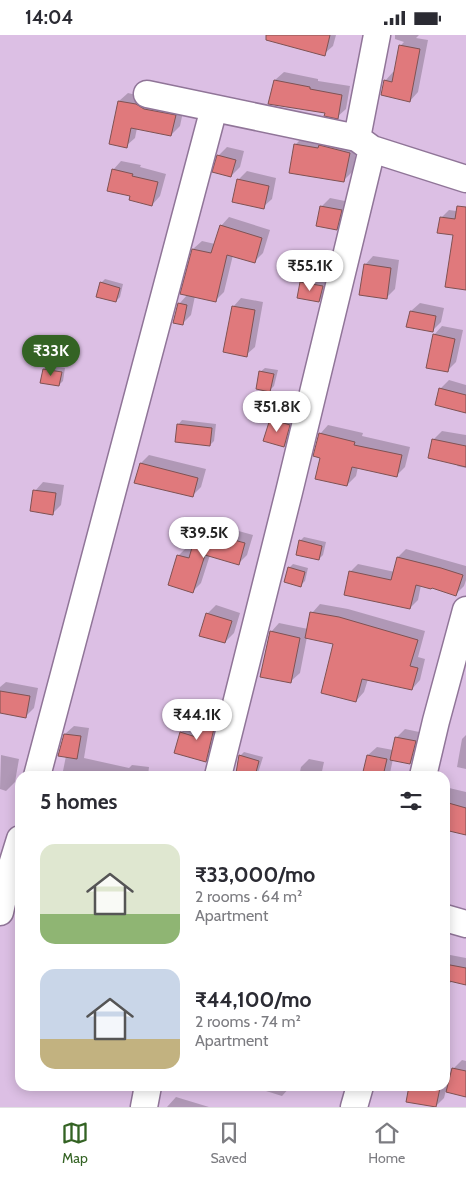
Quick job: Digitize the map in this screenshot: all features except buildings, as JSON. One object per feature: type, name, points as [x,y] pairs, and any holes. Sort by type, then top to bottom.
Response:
[{"type":"street","points":[[219,771],[291,483],[364,144],[377,35]]},
{"type":"street","points":[[147,94],[364,144],[466,179]]},
{"type":"street","points":[[38,771],[214,108]]},
{"type":"street","points":[[424,771],[466,610]]},
{"type":"street","points":[[0,912],[15,855]]},
{"type":"street","points":[[450,919],[466,924]]},
{"type":"street","points":[[144,1107],[147,1091]]},
{"type":"street","points":[[354,1107],[359,1091]]}]
